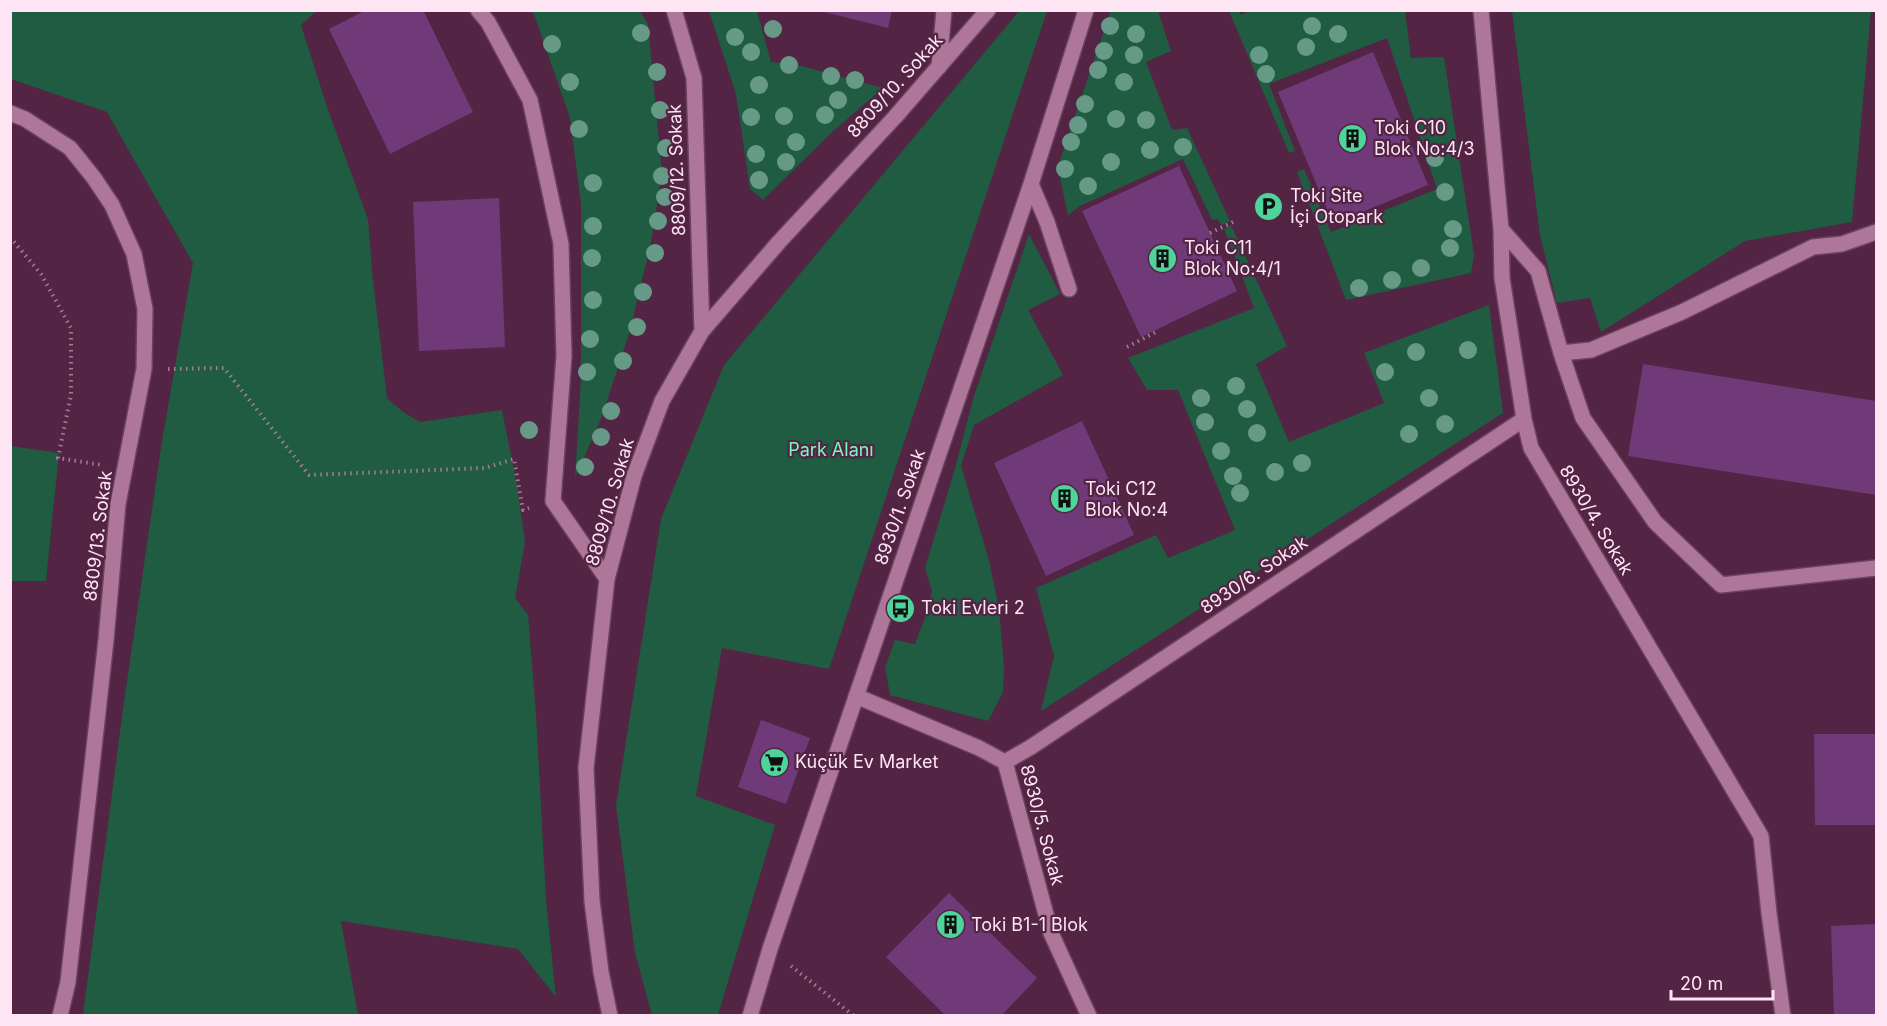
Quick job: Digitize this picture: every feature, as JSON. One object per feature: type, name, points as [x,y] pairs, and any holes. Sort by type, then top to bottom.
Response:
[{"type":"street","points":[[478,10],[488,22],[530,100],[561,244],[564,356],[553,501],[607,579]]},
{"type":"street","name":"8809/12. Sokak","points":[[674,10],[694,78],[702,331]]},
{"type":"street","points":[[939,67],[944,10]]},
{"type":"street","name":"8809/10. Sokak","points":[[610,1016],[601,972],[592,902],[586,768],[607,579],[638,466],[662,401],[702,331],[988,10]]},
{"type":"street","name":"8930/1. Sokak","points":[[750,1016],[770,949],[1031,184],[1086,10]]},
{"type":"street","name":"8930/4. Sokak","points":[[1481,10],[1502,229],[1502,278],[1524,419],[1531,448],[1761,836],[1783,1016]]},
{"type":"street","name":"8809/13. Sokak","points":[[10,113],[70,148],[94,178],[112,205],[134,254],[145,309],[144,369],[118,504],[68,982],[60,1016]]},
{"type":"street","points":[[1031,184],[1047,222],[1069,290]]},
{"type":"street","points":[[1502,229],[1538,271],[1561,353],[1583,418],[1655,522],[1721,585],[1876,568]]},
{"type":"street","points":[[1561,353],[1591,350],[1683,312],[1813,248],[1842,244],[1876,232]]},
{"type":"street","name":"8930/6. Sokak","points":[[1005,762],[1041,741],[1524,419]]},
{"type":"street","name":"8930/5. Sokak","points":[[856,696],[979,748],[1005,762],[1051,933],[1089,1016]]},
{"type":"path","points":[[1210,233],[1233,222]]},
{"type":"path","points":[[10,237],[42,274],[71,328],[71,395],[58,458],[96,465],[127,466]]},
{"type":"path","points":[[1127,347],[1156,332]]},
{"type":"path","points":[[144,369],[224,368],[309,475],[484,468],[514,459],[523,510],[553,501]]},
{"type":"path","points":[[770,949],[854,1016]]},
{"type":"green space","points":[[11,10],[316,11],[301,25],[327,107],[368,219],[387,398],[403,412],[420,422],[502,410],[525,542],[515,598],[528,615],[546,900],[556,997],[518,949],[341,921],[358,1015],[83,1015],[123,709],[162,441],[193,263],[107,112],[11,79]]},
{"type":"green space","points":[[1111,10],[1158,11],[1171,51],[1146,62],[1172,130],[1187,128],[1230,221],[1222,225],[1217,219],[1212,220],[1183,159],[1080,206],[1068,215],[1058,169],[1059,163]]},
{"type":"green space","points":[[1252,10],[1405,11],[1411,58],[1444,57],[1474,255],[1471,273],[1346,300],[1297,172],[1304,169],[1331,232],[1437,189],[1387,38],[1269,84],[1295,151],[1289,153],[1229,11],[1239,11],[1241,15]]},
{"type":"green space","points":[[531,11],[640,11],[648,24],[662,173],[651,242],[630,331],[601,419],[575,478],[581,378],[581,204],[570,118]]},
{"type":"green space","points":[[709,11],[757,11],[771,62],[794,64],[883,88],[830,134],[763,200],[750,189],[736,94]]},
{"type":"green space","name":"Park Alanı","points":[[1019,11],[1047,11],[829,669],[722,648],[696,796],[775,825],[718,1015],[652,1015],[635,953],[616,805],[661,519],[724,365]]},
{"type":"green space","points":[[1512,11],[1871,11],[1852,222],[1745,241],[1601,332],[1590,298],[1557,303],[1540,236]]},
{"type":"green space","points":[[1231,225],[1287,346],[1256,364],[1289,442],[1384,403],[1364,353],[1489,305],[1503,413],[1041,711],[1054,656],[1036,588],[1156,535],[1168,558],[1235,530],[1178,390],[1147,390],[1128,358],[1254,308],[1224,229]]},
{"type":"green space","points":[[1029,234],[1060,294],[1028,310],[1063,375],[974,425],[961,466],[989,560],[999,609],[1004,667],[1003,692],[988,721],[890,695],[885,667],[895,640],[915,644],[927,612],[932,591],[925,568],[974,396]]},
{"type":"green space","points":[[11,446],[59,453],[46,581],[11,581]]},
{"type":"building","points":[[366,10],[423,10],[473,112],[390,154],[329,29]]},
{"type":"building","points":[[816,10],[892,10],[888,28]]},
{"type":"building","name":"Toki C10 Blok No:4/3","points":[[1373,52],[1428,185],[1333,224],[1278,92]]},
{"type":"building","name":"Toki C11 Blok No:4/1","points":[[1179,166],[1237,291],[1141,337],[1082,211]]},
{"type":"building","points":[[499,198],[505,347],[419,351],[413,202]]},
{"type":"building","points":[[1643,364],[1876,401],[1876,495],[1628,456]]},
{"type":"building","name":"Toki C12 Blok No:4","points":[[1082,421],[1134,535],[1046,576],[994,463]]},
{"type":"building","name":"Küçük Ev Market","points":[[761,720],[810,738],[786,804],[738,787]]},
{"type":"building","points":[[1814,734],[1876,734],[1876,825],[1815,825]]},
{"type":"building","name":"Toki B1-1 Blok","points":[[949,893],[1037,978],[1001,1016],[946,1016],[886,957]]},
{"type":"building","points":[[1876,924],[1876,1016],[1834,1016],[1831,926]]},
{"type":"place","name":"Toki C10 Blok No:4/3","points":[[1353,138]]},
{"type":"place","name":"Toki Site İçi Otopark","points":[[1269,206]]},
{"type":"place","name":"Toki C11 Blok No:4/1","points":[[1163,258]]},
{"type":"place","name":"Toki C12 Blok No:4","points":[[1064,499]]},
{"type":"place","name":"Toki Evleri 2","points":[[900,608]]},
{"type":"place","name":"Küçük Ev Market","points":[[774,762]]},
{"type":"place","name":"Toki B1-1 Blok","points":[[950,925]]}]
